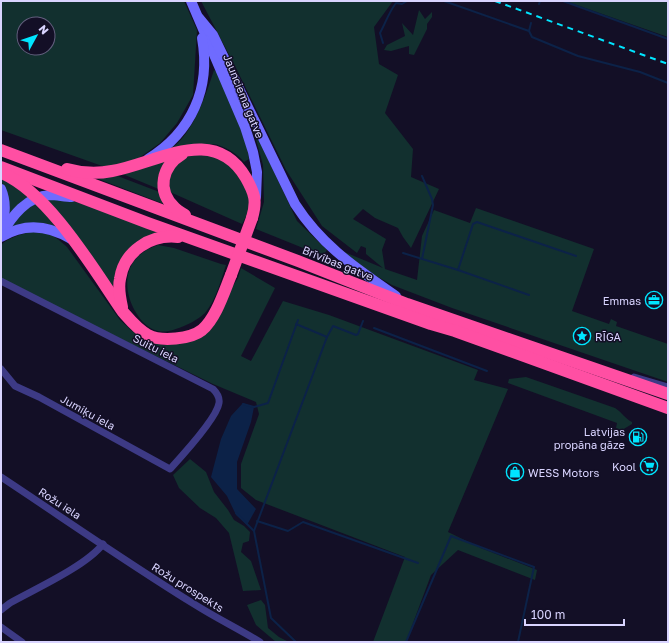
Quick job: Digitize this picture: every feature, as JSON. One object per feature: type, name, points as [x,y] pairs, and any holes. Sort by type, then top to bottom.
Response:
[{"type":"highway","points":[[1,172],[38,198],[60,222],[123,312],[132,322],[149,336],[164,339],[189,336],[202,330],[212,318],[231,275],[256,203],[247,180],[229,157],[212,150],[197,149],[112,171],[95,173],[76,172],[35,159],[19,158]]},
{"type":"highway","name":"Brīvības gatve","points":[[1,150],[19,158],[291,258],[407,304],[668,394]]},
{"type":"highway","points":[[186,151],[176,158],[166,170],[164,188],[166,195],[174,207],[198,224]]},
{"type":"highway","points":[[1,167],[148,223],[668,408]]},
{"type":"highway","points":[[123,312],[119,296],[120,278],[125,264],[134,251],[145,243],[160,237],[170,236],[216,251],[227,251]]},
{"type":"main road","name":"Jaunciema gatve","points":[[191,1],[245,127],[253,152],[257,172],[256,203]]},
{"type":"main road","points":[[141,163],[167,146],[179,134],[188,122],[195,108],[200,95],[204,75],[205,52],[199,18]]},
{"type":"main road","points":[[199,18],[213,35],[295,204],[302,215],[339,256],[407,304]]},
{"type":"main road","points":[[1,189],[5,210],[1,230]]},
{"type":"main road","points":[[1,236],[9,221],[19,210],[26,204],[38,198],[52,195],[89,200]]},
{"type":"main road","points":[[1,236],[18,230],[40,227],[60,232],[74,241]]},
{"type":"street","name":"Suitu iela","points":[[1,281],[213,389],[218,395],[219,403],[217,410],[192,444],[170,469]]},
{"type":"street","name":"Jumiķu iela","points":[[1,369],[15,386],[39,397],[170,469]]},
{"type":"street","points":[[608,373],[644,379],[668,387]]},
{"type":"street","name":"Rožu iela","points":[[1,477],[105,545]]},
{"type":"street","points":[[1,610],[74,568],[105,545]]},
{"type":"street","name":"Rožu prospekts","points":[[105,545],[130,564],[195,605],[260,642]]},
{"type":"street","points":[[1,627],[22,642]]},
{"type":"green space","points":[[1,1],[184,1],[197,30],[193,95],[177,123],[160,143],[136,160],[105,167],[1,130]]},
{"type":"green space","points":[[201,1],[393,1],[374,27],[379,64],[398,75],[385,113],[413,149],[411,177],[439,189],[411,248],[398,228],[375,218],[363,209],[353,219],[386,239],[382,250],[385,269],[417,280],[422,236],[434,210],[470,223],[476,208],[594,249],[572,311],[609,324],[611,319],[617,322],[616,326],[668,344],[668,382],[452,308],[392,285],[373,274],[342,251],[383,268],[366,254],[366,248],[361,246],[357,253],[322,226],[286,170]]},
{"type":"green space","points":[[565,1],[668,1],[668,37]]},
{"type":"green space","points":[[419,10],[425,19],[432,12],[432,17],[427,24],[427,29],[414,55],[409,54],[409,46],[391,51],[384,50],[387,45],[405,36],[402,23],[413,35]]},
{"type":"green space","points":[[214,70],[219,74],[244,132],[249,159],[244,162],[239,156],[229,150],[213,144],[165,153],[177,144],[195,119]]},
{"type":"green space","points":[[252,125],[297,221],[327,250],[324,254],[308,250],[256,229],[264,202],[263,165]]},
{"type":"green space","points":[[206,154],[226,161],[245,184],[251,207],[242,224],[170,192],[169,172],[177,163],[189,155]]},
{"type":"green space","points":[[170,158],[161,190],[120,173]]},
{"type":"green space","points":[[115,175],[162,193],[164,204],[96,178]]},
{"type":"green space","points":[[1,176],[33,196],[11,214],[7,214]]},
{"type":"green space","points":[[44,200],[69,200],[99,209],[158,232],[150,236],[115,285],[111,287]]},
{"type":"green space","points":[[37,201],[61,229],[43,223],[12,228],[12,221]]},
{"type":"green space","points":[[30,232],[51,235],[67,247],[120,320],[143,339],[165,345],[190,340],[230,291],[238,278],[241,268],[275,288],[241,356],[251,361],[283,301],[329,315],[478,370],[474,380],[508,389],[448,532],[481,548],[537,570],[535,580],[458,550],[431,575],[406,642],[373,642],[405,557],[256,500],[241,488],[241,464],[259,414],[256,402],[213,384],[1,280],[1,245],[11,238]]},
{"type":"green space","points":[[158,245],[174,248],[226,265],[215,296],[205,313],[187,325],[165,331],[154,330],[147,326],[135,311],[130,301],[127,281],[133,263],[139,256]]},
{"type":"green space","points":[[526,377],[615,408],[632,422],[632,424],[622,430],[616,428],[617,423],[508,383],[509,379]]},
{"type":"green space","points":[[190,459],[206,472],[214,492],[234,520],[250,532],[249,541],[243,543],[241,552],[251,561],[261,590],[243,591],[229,533],[216,518],[200,508],[179,488],[173,475]]},
{"type":"green space","points":[[261,600],[265,605],[268,628],[279,637],[289,642],[276,642],[256,625],[247,605]]},
{"type":"water","points":[[243,403],[254,407],[251,422],[237,462],[237,489],[256,509],[247,525],[236,515],[227,496],[211,477],[221,439],[231,416]]},
{"type":"waterway","points":[[383,43],[380,33],[391,10],[396,3],[402,4],[407,1]]},
{"type":"waterway","points":[[444,1],[529,31],[531,23]]},
{"type":"waterway","points":[[563,1],[668,39]]},
{"type":"waterway","points":[[529,31],[532,37],[578,56],[640,72],[668,83]]},
{"type":"waterway","points":[[422,176],[433,205],[422,259]]},
{"type":"waterway","points":[[458,270],[473,224],[477,222],[576,256]]},
{"type":"waterway","points":[[403,253],[458,270],[529,295]]},
{"type":"waterway","points":[[243,404],[254,407],[268,403],[298,320]]},
{"type":"waterway","points":[[254,531],[327,337],[333,326],[356,335],[358,334],[363,321]]},
{"type":"waterway","points":[[296,324],[327,337]]},
{"type":"waterway","points":[[374,328],[487,371]]},
{"type":"waterway","points":[[236,513],[254,531],[271,618],[296,642]]},
{"type":"waterway","points":[[257,521],[288,531],[303,522],[418,563]]},
{"type":"waterway","points":[[406,642],[451,536],[534,567],[518,642]]},
{"type":"railway","points":[[495,1],[668,64]]},
{"type":"place","name":"Emmas","points":[[654,300]]},
{"type":"place","name":"RĪGA","points":[[582,336]]},
{"type":"place","name":"Latvijas propāna gāze","points":[[638,437]]},
{"type":"place","name":"Kool","points":[[649,466]]},
{"type":"place","name":"WESS Motors","points":[[515,472]]}]
